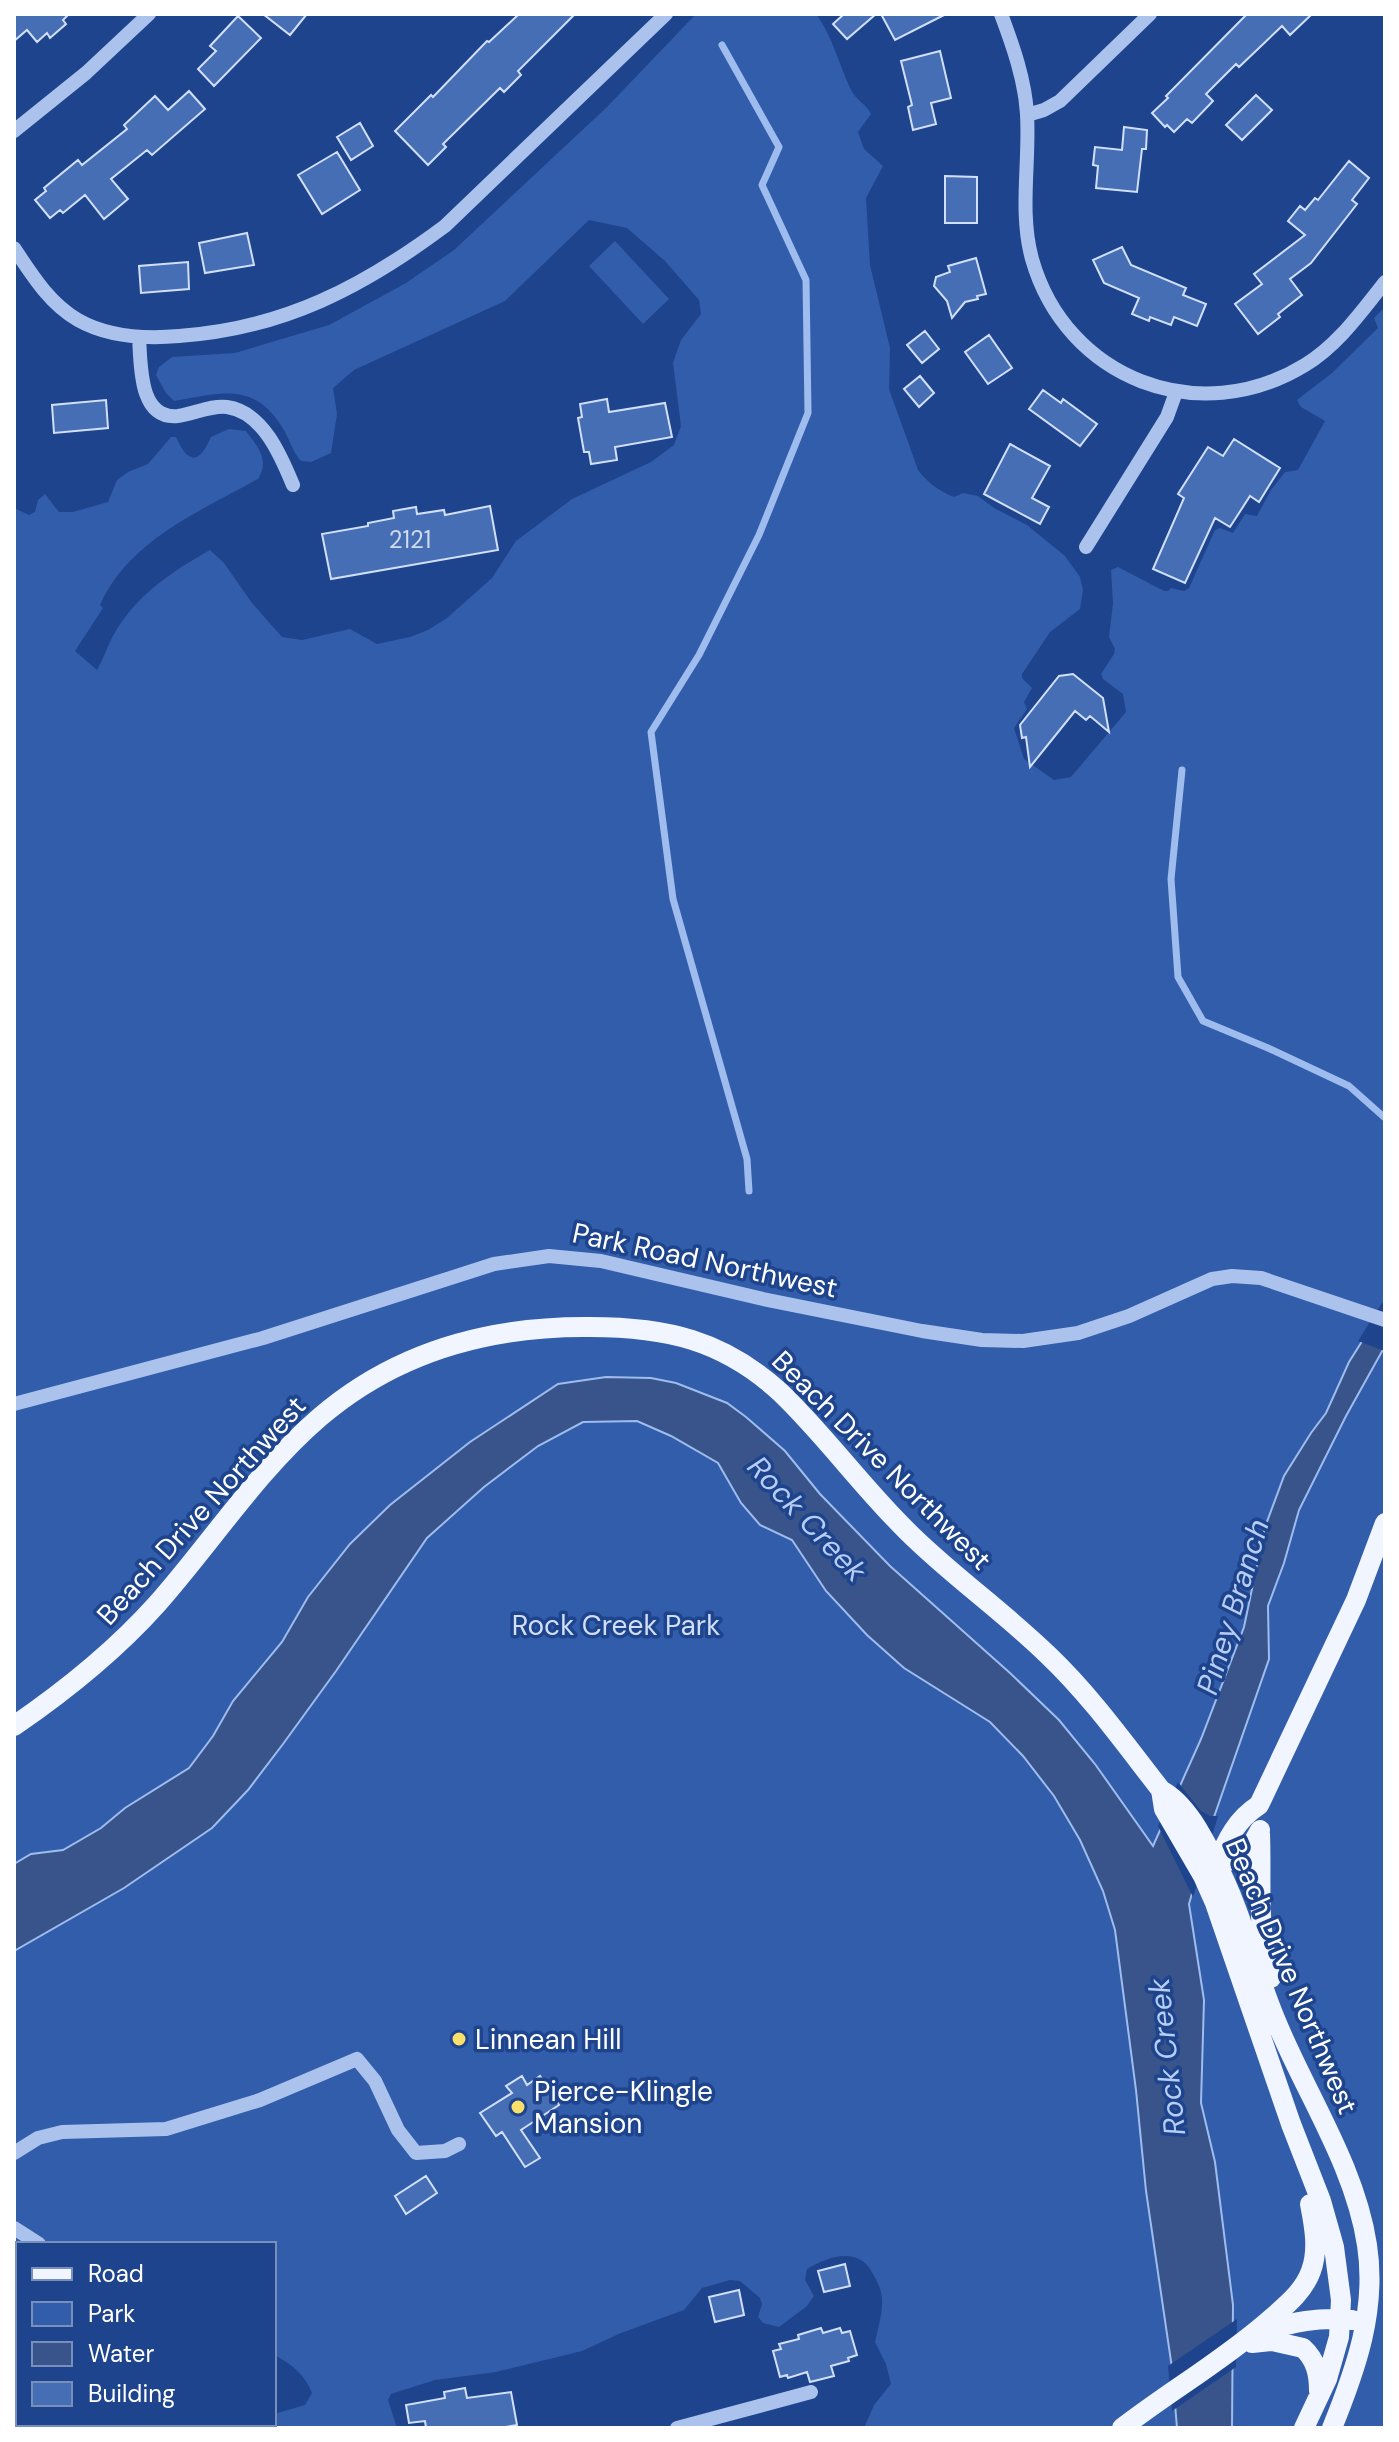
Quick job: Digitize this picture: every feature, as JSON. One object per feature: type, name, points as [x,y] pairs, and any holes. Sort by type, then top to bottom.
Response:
[{"type":"main road","name":"Beach Drive Northwest","points":[[14,1726],[65,1689],[138,1624],[280,1457],[320,1417],[382,1373],[409,1360],[474,1338],[526,1329],[601,1327],[664,1333],[701,1342],[727,1353],[759,1374],[789,1401],[866,1489],[915,1539],[1021,1630],[1069,1676],[1161,1790],[1172,1796],[1208,1865],[1227,1887],[1262,1989],[1356,2201],[1369,2260],[1367,2322],[1357,2363],[1332,2428]]},
{"type":"main road","points":[[1208,1865],[1244,1815],[1259,1805],[1356,1600],[1385,1523]]},
{"type":"main road","points":[[1259,1805],[1263,1820],[1260,1834],[1261,1930],[1287,2048]]},
{"type":"main road","points":[[1208,1865],[1249,1850],[1260,1834]]},
{"type":"main road","name":"Beach Drive Northwest","points":[[1208,1865],[1215,1903],[1291,2124],[1321,2201],[1334,2247],[1341,2319],[1335,2353],[1319,2398],[1304,2428]]},
{"type":"main road","points":[[1124,2427],[1240,2345],[1300,2290],[1313,2264],[1315,2248],[1313,2218],[1291,2124]]},
{"type":"main road","points":[[1240,2345],[1285,2325],[1307,2321],[1341,2319],[1367,2322]]},
{"type":"main road","points":[[1240,2345],[1272,2341],[1303,2348],[1312,2357],[1318,2374],[1319,2398]]},
{"type":"street","points":[[14,131],[86,73],[149,14]]},
{"type":"street","points":[[14,248],[41,288],[76,319],[91,327],[139,337],[189,336],[254,325],[324,301],[390,265],[455,217],[666,14]]},
{"type":"street","points":[[1001,14],[1016,59],[1027,115],[1027,232],[1032,260],[1046,295],[1068,329],[1104,362],[1140,382],[1176,392],[1235,392],[1267,383],[1311,361],[1338,339],[1385,282]]},
{"type":"street","points":[[1027,115],[1060,101],[1150,14]]},
{"type":"street","points":[[139,337],[146,396],[155,409],[174,416],[227,407],[249,416],[261,427],[280,455],[293,485]]},
{"type":"street","points":[[1086,547],[1167,417],[1176,392]]},
{"type":"street","name":"Park Road Northwest","points":[[15,1405],[263,1338],[494,1264],[557,1256],[587,1258],[737,1294],[907,1329],[1004,1341],[1078,1333],[1129,1316],[1212,1279],[1232,1276],[1261,1278],[1385,1320]]},
{"type":"street","points":[[14,2153],[38,2138],[62,2132],[166,2129],[260,2100],[357,2059],[375,2081],[398,2130],[416,2153],[445,2151],[459,2144]]},
{"type":"street","points":[[14,2228],[36,2242]]},
{"type":"street","points":[[677,2428],[811,2392]]},
{"type":"green space","name":"Rock Creek Park","points":[[696,14],[816,14],[822,23],[851,90],[871,114],[858,132],[864,149],[883,166],[866,198],[870,265],[890,348],[889,389],[918,470],[943,492],[954,497],[963,493],[978,496],[1027,525],[1065,556],[1080,577],[1083,590],[1080,609],[1050,632],[1022,674],[1032,688],[1024,702],[1027,709],[1014,728],[1024,759],[1054,780],[1071,777],[1126,712],[1123,694],[1101,674],[1115,649],[1109,637],[1113,603],[1111,570],[1118,567],[1164,591],[1189,588],[1215,530],[1220,528],[1233,533],[1245,514],[1257,516],[1285,472],[1298,470],[1325,421],[1301,407],[1297,400],[1332,373],[1378,328],[1374,318],[1385,307],[1385,2428],[864,2428],[874,2405],[891,2384],[886,2364],[875,2342],[882,2298],[867,2265],[843,2256],[807,2269],[805,2280],[814,2296],[807,2306],[779,2327],[763,2323],[758,2317],[762,2304],[760,2298],[740,2281],[730,2280],[702,2288],[684,2310],[582,2351],[496,2372],[435,2380],[391,2394],[388,2400],[397,2428],[253,2428],[276,2426],[276,2413],[305,2405],[312,2393],[297,2370],[276,2356],[276,2242],[16,2242],[16,2310],[14,2307],[14,508],[29,515],[35,512],[38,500],[45,494],[59,512],[73,512],[108,502],[117,480],[148,464],[171,437],[176,437],[185,452],[194,458],[202,453],[211,437],[229,429],[246,431],[258,448],[263,466],[258,479],[168,530],[147,545],[113,582],[100,605],[103,608],[75,651],[97,670],[113,636],[143,597],[168,576],[210,550],[224,563],[252,603],[282,637],[302,640],[350,629],[377,644],[410,637],[447,618],[492,578],[516,541],[572,499],[651,462],[674,445],[681,426],[673,363],[681,340],[701,314],[699,300],[665,261],[627,228],[589,220],[505,301],[354,370],[333,388],[337,414],[331,453],[311,462],[301,461],[280,424],[258,401],[245,396],[219,394],[174,401],[156,375],[159,367],[172,357],[235,353],[329,325],[406,283],[454,250],[607,107]]},
{"type":"green space","points":[[615,241],[669,299],[643,324],[589,266]]},
{"type":"water","name":"Rock Creek","points":[[1385,1305],[1385,1346],[1299,1510],[1268,1606],[1269,1659],[1214,1817],[1189,1904],[1204,2000],[1201,2103],[1215,2162],[1233,2305],[1232,2428],[1177,2428],[1172,2368],[1146,2191],[1115,1930],[1103,1891],[1080,1840],[1054,1796],[1023,1756],[990,1722],[904,1668],[867,1635],[826,1591],[792,1540],[760,1525],[741,1503],[718,1463],[637,1421],[583,1422],[538,1446],[484,1487],[427,1538],[283,1744],[248,1790],[212,1828],[124,1888],[14,1951],[14,1864],[31,1854],[63,1850],[189,1768],[213,1736],[233,1701],[282,1642],[308,1597],[350,1544],[390,1505],[470,1442],[558,1384],[606,1377],[651,1378],[676,1383],[727,1403],[746,1417],[785,1451],[820,1494],[890,1566],[1059,1720],[1095,1764],[1153,1846],[1201,1739],[1244,1627],[1265,1527],[1284,1476],[1326,1413],[1349,1362]]},
{"type":"pier","points":[[1385,1301],[1385,1351],[1358,1341]]},
{"type":"pier","points":[[1178,1782],[1201,1811],[1218,1816],[1193,1897],[1158,1826]]},
{"type":"pier","points":[[1237,2319],[1236,2367],[1172,2411],[1168,2366]]},
{"type":"building","points":[[14,14],[69,14],[63,20],[66,24],[50,38],[47,33],[37,42],[27,30],[14,41]]},
{"type":"building","points":[[263,14],[307,14],[290,35]]},
{"type":"building","points":[[519,14],[575,14],[518,71],[521,75],[504,92],[500,88],[443,144],[446,147],[428,165],[395,131]]},
{"type":"building","points":[[844,14],[876,14],[847,39],[833,24]]},
{"type":"building","points":[[881,14],[946,14],[895,40]]},
{"type":"building","points":[[1247,14],[1312,14],[1290,35],[1282,26],[1239,67],[1236,64],[1206,94],[1213,101],[1192,123],[1187,119],[1174,132],[1167,125],[1165,127],[1152,113]]},
{"type":"building","points":[[238,16],[261,38],[214,86],[198,69],[216,51],[210,46]]},
{"type":"building","points":[[940,51],[951,98],[931,103],[936,124],[913,130],[908,107],[912,105],[901,61]]},
{"type":"building","points":[[189,91],[205,109],[152,155],[147,150],[111,179],[128,199],[104,219],[85,195],[63,213],[60,210],[50,218],[35,200],[46,191],[44,188],[78,160],[82,165],[127,129],[124,125],[155,96],[168,110]]},
{"type":"building","points":[[1256,95],[1272,110],[1242,140],[1226,125]]},
{"type":"building","points":[[360,123],[373,146],[351,160],[337,137]]},
{"type":"building","points":[[1124,127],[1147,130],[1137,192],[1096,188],[1098,166],[1093,165],[1095,147],[1122,150]]},
{"type":"building","points":[[337,152],[360,190],[322,214],[298,175]]},
{"type":"building","points":[[1349,161],[1369,178],[1352,200],[1357,204],[1311,263],[1290,279],[1302,295],[1258,334],[1235,304],[1262,284],[1254,274],[1305,235],[1288,221],[1300,206],[1305,210],[1315,198],[1318,200]]},
{"type":"building","points":[[945,176],[977,177],[977,223],[945,223]]},
{"type":"building","points":[[247,233],[254,265],[205,273],[199,243]]},
{"type":"building","points":[[1122,247],[1131,265],[1186,288],[1183,295],[1206,304],[1197,326],[1174,317],[1171,325],[1132,314],[1139,298],[1104,283],[1093,260]]},
{"type":"building","points":[[976,258],[986,294],[965,302],[952,318],[947,301],[934,286],[936,277],[950,272],[948,266]]},
{"type":"building","points":[[188,262],[189,289],[141,293],[139,266]]},
{"type":"building","points":[[925,331],[939,349],[922,363],[907,345]]},
{"type":"building","points":[[989,335],[1012,368],[988,384],[965,352]]},
{"type":"building","points":[[920,376],[934,393],[919,407],[904,389]]},
{"type":"building","points":[[1043,390],[1061,403],[1063,399],[1097,424],[1080,446],[1029,409]]},
{"type":"building","points":[[607,399],[609,412],[665,403],[672,437],[615,447],[617,460],[591,464],[589,452],[584,452],[578,418],[582,417],[580,404]]},
{"type":"building","points":[[106,400],[108,428],[54,433],[52,405]]},
{"type":"building","points":[[1234,439],[1280,468],[1259,502],[1250,496],[1230,527],[1215,518],[1185,583],[1153,569],[1184,498],[1178,494],[1208,447],[1223,456]]},
{"type":"building","points":[[1010,444],[1050,466],[1032,498],[1049,507],[1040,524],[984,494]]},
{"type":"building","points":[[490,506],[498,550],[331,579],[322,534],[368,526],[368,523],[394,518],[393,511],[416,507],[417,514],[444,510],[445,515]]},
{"type":"building","points":[[1073,674],[1103,698],[1109,732],[1090,716],[1086,720],[1075,711],[1030,767],[1026,737],[1022,738],[1020,725],[1059,676]]},
{"type":"building","name":"Pierce-Klingle Mansion","points":[[522,2076],[527,2085],[540,2076],[559,2105],[521,2130],[540,2158],[525,2167],[502,2132],[496,2136],[480,2113],[512,2093],[506,2086]]},
{"type":"building","points":[[426,2176],[437,2193],[406,2214],[395,2196]]},
{"type":"building","points":[[845,2264],[850,2286],[824,2292],[818,2271]]},
{"type":"building","points":[[739,2290],[744,2315],[715,2322],[709,2297]]},
{"type":"building","points":[[821,2328],[823,2333],[840,2328],[842,2333],[850,2331],[857,2355],[848,2358],[849,2361],[831,2366],[834,2376],[810,2382],[807,2372],[788,2378],[787,2375],[780,2377],[773,2351],[781,2349],[779,2344],[799,2339],[798,2335]]},
{"type":"building","points":[[465,2388],[467,2398],[511,2392],[517,2425],[499,2428],[426,2428],[425,2421],[409,2423],[406,2405],[445,2398],[444,2392]]},
{"type":"waterway","points":[[722,45],[779,147],[762,185],[806,280],[808,413],[759,535],[699,655],[651,732],[673,899],[747,1159],[749,1191]]},
{"type":"waterway","points":[[1182,770],[1171,879],[1178,977],[1203,1021],[1349,1086],[1385,1118]]},
{"type":"place","name":"Linnean Hill","points":[[459,2039]]},
{"type":"place","name":"Pierce-Klingle Mansion","points":[[518,2107]]},
{"type":"water label","name":"Piney Branch","points":[[1233,1607]]}]
